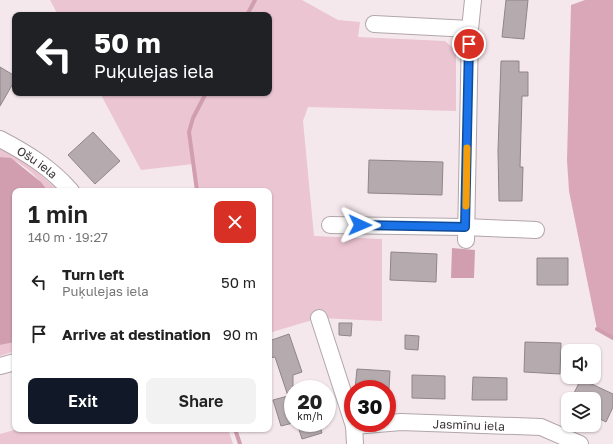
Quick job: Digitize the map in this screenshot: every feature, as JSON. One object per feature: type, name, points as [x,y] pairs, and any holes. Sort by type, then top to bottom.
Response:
[{"type":"street","points":[[465,233],[470,29],[473,0]]},
{"type":"street","points":[[374,24],[470,29]]},
{"type":"street","name":"Ošu iela","points":[[0,139],[37,159],[63,181],[69,188]]},
{"type":"street","points":[[330,225],[465,233],[536,230]]},
{"type":"street","points":[[319,318],[344,395]]},
{"type":"street","points":[[0,366],[12,363]]},
{"type":"street","name":"Jasmīnu iela","points":[[396,422],[541,427],[580,444]]},
{"type":"street","points":[[541,427],[549,444]]},
{"type":"street","points":[[354,432],[355,444]]},
{"type":"shaded area","points":[[50,0],[302,0],[338,20],[360,22],[358,37],[445,41],[456,51],[456,111],[308,107],[303,121],[314,236],[382,239],[382,321],[319,318],[272,332],[272,188],[197,188],[193,164],[141,170],[102,96],[272,96],[272,12],[56,12]]},
{"type":"shaded area","points":[[585,0],[613,0],[613,338],[597,329],[569,191],[567,160],[571,5]]},
{"type":"shaded area","points":[[0,144],[10,148],[56,188],[46,188],[33,174],[21,164],[7,158],[0,157]]},
{"type":"shaded area","points":[[0,157],[11,158],[41,182],[46,188],[12,188],[12,343],[0,345]]},
{"type":"shaded area","points":[[452,248],[475,250],[474,278],[451,278]]},
{"type":"shaded area","points":[[12,343],[12,352],[0,356],[0,345]]},
{"type":"shaded area","points":[[12,431],[12,432],[229,432],[233,444],[0,444],[0,434]]},
{"type":"building","points":[[506,0],[528,0],[524,39],[502,37]]},
{"type":"building","points":[[501,61],[519,61],[519,72],[528,72],[528,96],[522,96],[520,167],[523,167],[522,201],[499,201],[498,151]]},
{"type":"building","points":[[0,67],[12,74],[12,85],[0,106]]},
{"type":"building","points":[[93,132],[120,161],[95,184],[68,155]]},
{"type":"building","points":[[369,160],[443,162],[442,195],[368,193]]},
{"type":"building","points":[[391,252],[437,254],[436,282],[390,280]]},
{"type":"building","points":[[537,258],[568,258],[568,285],[537,285]]},
{"type":"building","points":[[339,323],[352,323],[351,336],[339,335]]},
{"type":"building","points":[[289,334],[302,372],[293,375],[293,380],[284,380],[284,384],[275,357],[272,358],[272,340]]},
{"type":"building","points":[[405,335],[419,336],[418,350],[405,349]]},
{"type":"building","points":[[525,342],[561,343],[560,374],[524,372]]},
{"type":"building","points":[[357,369],[390,371],[390,380],[356,380]]},
{"type":"building","points":[[412,375],[445,376],[445,399],[412,398]]},
{"type":"building","points":[[473,377],[507,378],[507,400],[472,400]]},
{"type":"building","points":[[578,384],[592,384],[613,394],[613,407],[606,422],[601,420],[601,392],[574,392]]},
{"type":"building","points":[[284,397],[284,425],[281,426],[273,400]]},
{"type":"building","points":[[300,432],[322,432],[322,433],[302,439]]},
{"type":"waterway","points":[[249,12],[255,0]]},
{"type":"waterway","points":[[197,188],[189,132],[193,118],[204,96]]},
{"type":"waterway","points":[[597,329],[613,338]]},
{"type":"waterway","points":[[236,432],[240,444]]},
{"type":"slow traffic","points":[[466,206],[467,148]]},
{"type":"route","points":[[360,225],[465,227],[469,44]]}]
